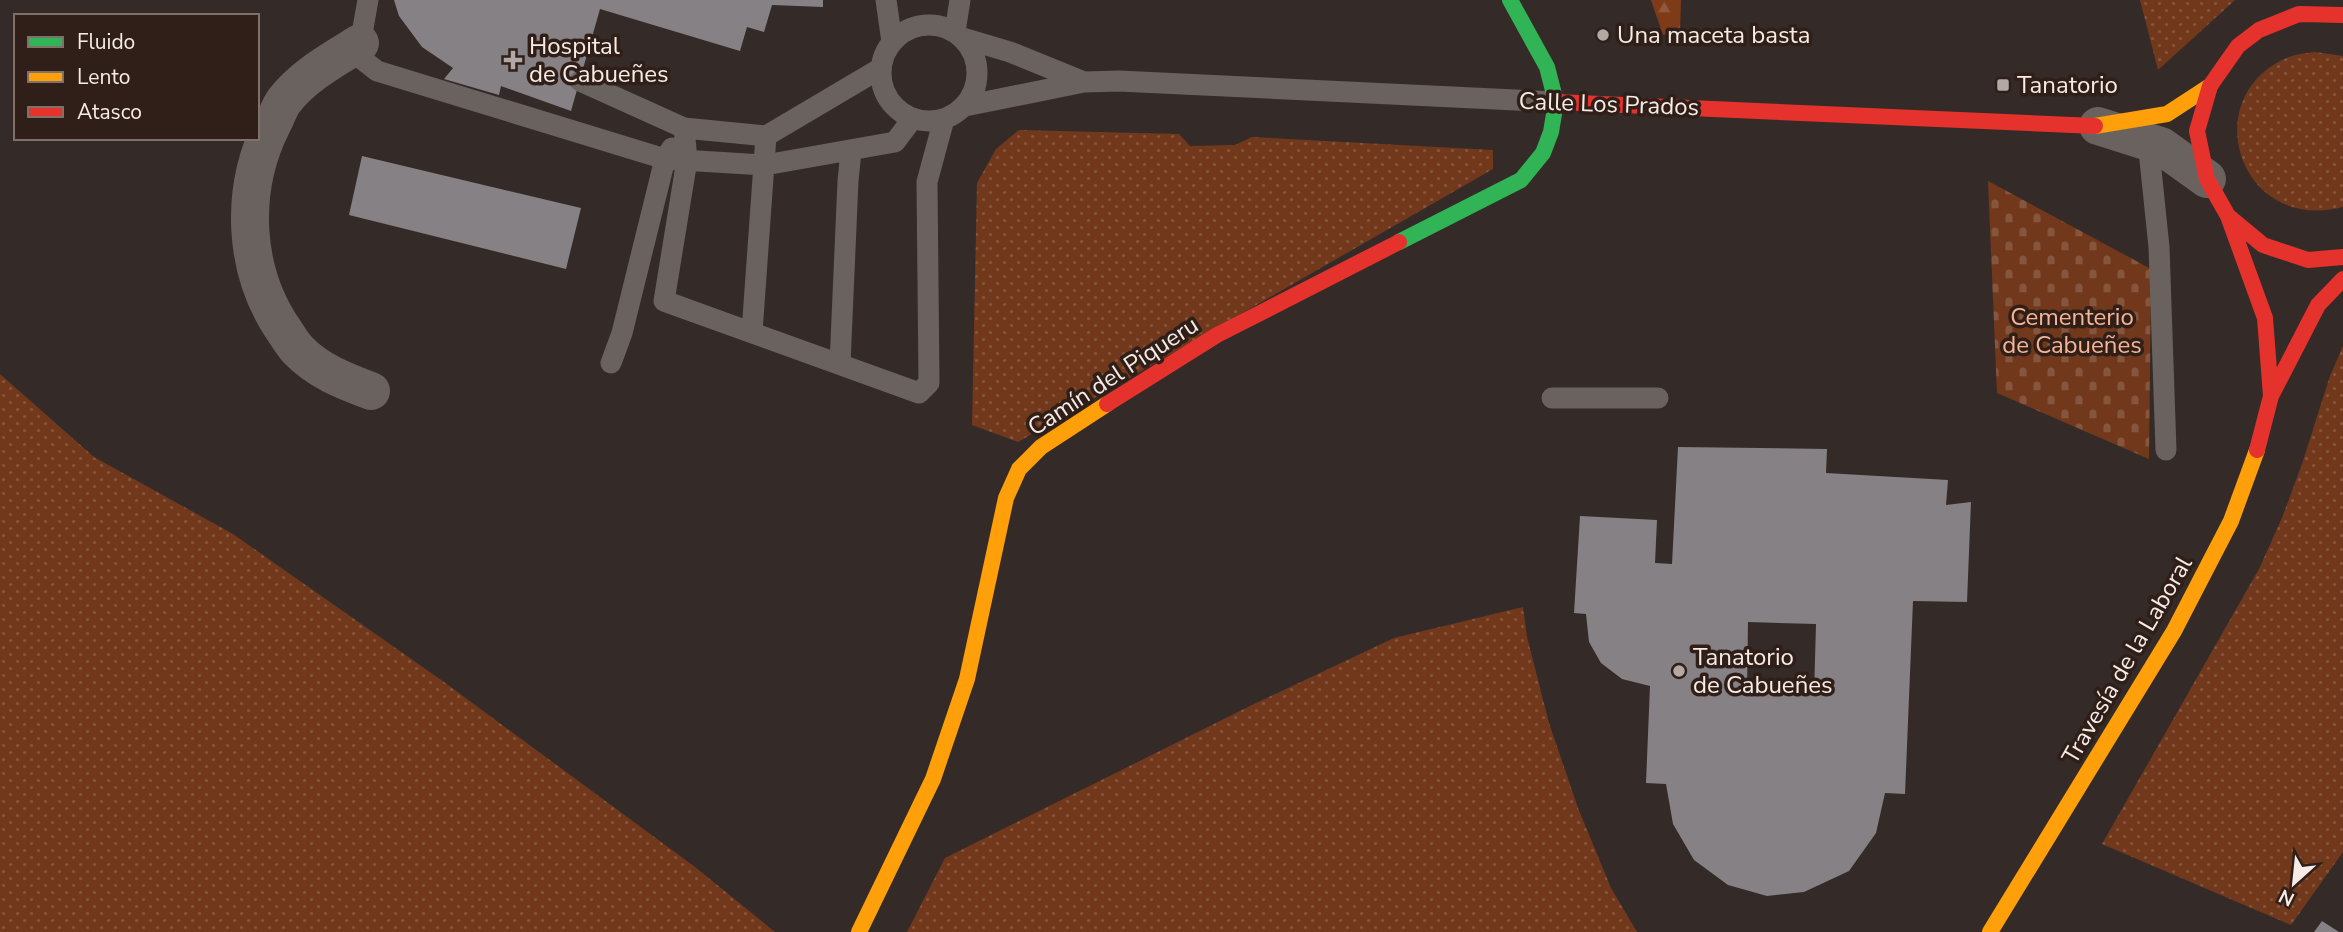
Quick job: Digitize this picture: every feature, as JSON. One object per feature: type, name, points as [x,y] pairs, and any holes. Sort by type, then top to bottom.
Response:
[{"type":"street","points":[[1510,0],[1547,67],[1556,102]]},
{"type":"street","points":[[2343,15],[2300,14],[2259,30],[2238,46],[2210,86],[2197,131],[2207,179],[2228,216],[2263,245],[2308,260],[2343,257]]},
{"type":"street","points":[[360,43],[320,67],[285,101],[264,141],[252,182],[249,230],[258,279],[276,319],[297,349],[331,376],[371,391]]},
{"type":"street","name":"Calle Los Prados","points":[[1556,102],[2098,126],[2167,114],[2210,86]]},
{"type":"street","name":"Camín del Piqueru","points":[[859,932],[937,766],[967,679],[1006,498],[1019,469],[1041,447],[1070,427],[1217,335],[1521,180],[1543,153],[1551,131],[1556,102]]},
{"type":"street","name":"Calle Los Prados","points":[[2098,126],[2161,146],[2207,179]]},
{"type":"street","name":"Travesía de la Laboral","points":[[2228,216],[2265,318],[2271,396]]},
{"type":"street","name":"Travesía de la Laboral","points":[[1990,932],[2187,607],[2231,521],[2253,464],[2271,396],[2318,305],[2343,279]]},
{"type":"lane","points":[[368,0],[358,56],[377,71],[665,159],[765,165],[851,151],[895,142],[913,118]]},
{"type":"lane","points":[[886,0],[891,42]]},
{"type":"lane","points":[[961,0],[959,35],[972,50],[977,64],[977,79],[965,106]]},
{"type":"lane","points":[[928,24],[1010,52],[1084,82],[965,106],[944,119],[929,121],[913,118],[889,99],[881,68],[884,54],[891,42],[902,33],[928,24]]},
{"type":"lane","points":[[580,81],[684,128],[766,136],[881,68]]},
{"type":"lane","name":"Calle Los Prados","points":[[1084,82],[1119,81],[1556,102]]},
{"type":"lane","points":[[684,128],[687,160],[664,301],[919,393],[929,383],[927,182],[944,119]]},
{"type":"lane","points":[[611,363],[622,334],[665,159],[684,128]]},
{"type":"lane","points":[[752,332],[766,136]]},
{"type":"lane","points":[[2148,142],[2159,247],[2166,450]]},
{"type":"lane","points":[[840,364],[851,151]]},
{"type":"lane","points":[[1552,398],[1658,398]]},
{"type":"green space","points":[[1651,0],[1681,0],[1680,30],[1663,35]]},
{"type":"green space","points":[[2140,0],[2235,0],[2158,70]]},
{"type":"green space","points":[[2315,52],[2343,56],[2343,207],[2306,210],[2277,200],[2255,181],[2241,156],[2237,128],[2243,100],[2260,75],[2289,57]]},
{"type":"green space","points":[[1019,130],[1179,134],[1190,146],[1235,145],[1252,137],[1493,150],[1493,169],[1018,442],[972,425],[977,183],[996,149]]},
{"type":"green space","name":"Cementerio de Cabueñes","points":[[1988,181],[2151,269],[2149,459],[1997,393]]},
{"type":"green space","points":[[2343,346],[2343,852],[2291,925],[2102,844],[2259,569],[2282,518],[2330,376]]},
{"type":"green space","points":[[0,374],[94,457],[233,534],[444,682],[695,867],[775,932],[0,932]]},
{"type":"green space","points":[[1523,607],[1527,637],[1549,723],[1578,808],[1611,888],[1637,932],[907,932],[945,858],[1256,703],[1394,638]]},
{"type":"building","name":"Hospital de Cabueñes","points":[[394,0],[823,0],[823,7],[772,5],[764,32],[747,27],[740,51],[600,9],[571,111],[501,86],[499,95],[444,79],[453,68],[422,47],[399,16]]},
{"type":"building","points":[[362,156],[581,208],[566,269],[349,215]]},
{"type":"building","name":"Tanatorio de Cabueñes","points":[[1678,447],[1827,449],[1826,473],[1948,480],[1946,505],[1971,502],[1967,602],[1913,601],[1905,794],[1885,793],[1876,833],[1849,871],[1804,892],[1767,896],[1728,885],[1694,860],[1673,824],[1666,784],[1646,783],[1650,686],[1622,679],[1601,663],[1589,642],[1586,614],[1574,613],[1580,516],[1657,520],[1655,563],[1672,564]],"holes":[[[1748,622],[1816,624],[1814,695],[1747,692]]]},
{"type":"building","points":[[2322,921],[2339,932],[2314,932]]},
{"type":"traffic: fast","points":[[1399,242],[1521,180],[1543,153],[1551,132],[1556,102],[1547,67],[1510,0]]},
{"type":"traffic: slow","points":[[2095,126],[2167,114],[2210,86]]},
{"type":"traffic: slow","points":[[859,932],[933,779],[967,679],[1006,498],[1019,469],[1041,447],[1107,404]]},
{"type":"traffic: slow","points":[[1990,932],[2174,631],[2231,521],[2257,450]]},
{"type":"traffic: jam","points":[[2343,15],[2299,14],[2259,30],[2238,46],[2210,86],[2197,131],[2207,179],[2228,216],[2263,245],[2308,260],[2343,257]]},
{"type":"traffic: jam","points":[[1556,102],[2095,126]]},
{"type":"traffic: jam","points":[[2228,216],[2265,318],[2271,396]]},
{"type":"traffic: jam","points":[[1107,404],[1217,335],[1399,242]]},
{"type":"traffic: jam","points":[[2257,450],[2271,396],[2318,305],[2343,279]]},
{"type":"place","name":"Una maceta basta","points":[[1603,35]]},
{"type":"place","name":"Hospital de Cabueñes","points":[[513,60]]},
{"type":"place","name":"Tanatorio","points":[[2003,85]]},
{"type":"place","name":"Tanatorio de Cabueñes","points":[[1679,671]]}]
